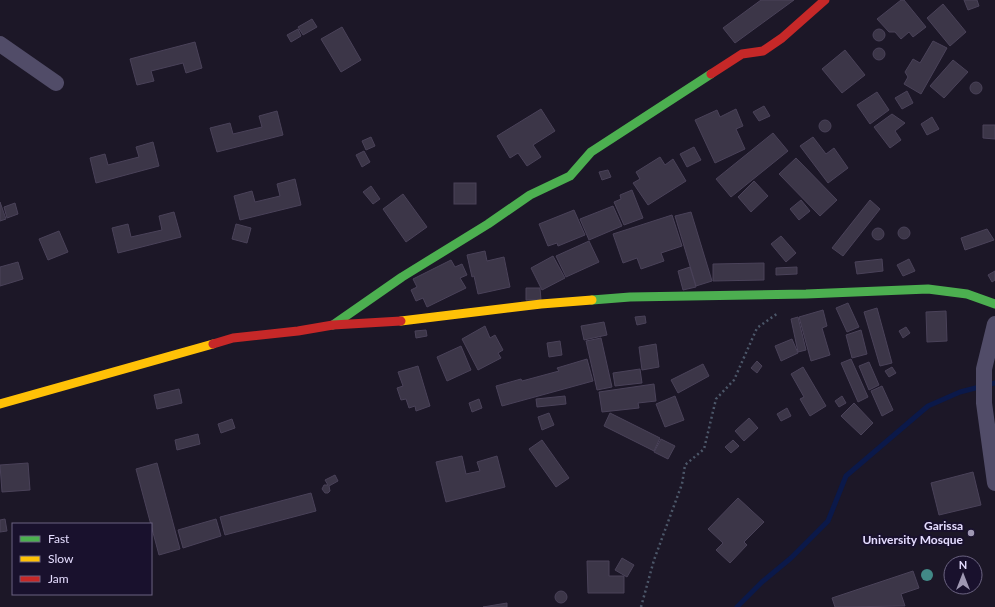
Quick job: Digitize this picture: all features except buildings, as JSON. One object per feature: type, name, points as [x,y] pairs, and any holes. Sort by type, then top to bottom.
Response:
[{"type":"street","points":[[333,325],[402,277],[488,224],[530,194],[570,176],[591,152],[718,69],[742,54],[763,51],[782,38],[825,0]]},
{"type":"street","points":[[0,44],[56,83]]},
{"type":"street","points":[[0,404],[233,338],[298,331],[333,325],[416,320],[541,304],[623,298],[928,289],[967,294],[995,304]]},
{"type":"street","points":[[995,324],[984,369],[984,404],[995,483]]},
{"type":"path","points":[[641,607],[654,560],[682,484],[685,465],[704,449],[716,399],[734,380],[757,328],[779,312],[783,294]]},
{"type":"waterway","points":[[737,607],[762,582],[791,558],[828,521],[846,476],[928,406],[960,392],[995,383]]},
{"type":"traffic: fast","points":[[333,325],[402,277],[488,224],[530,195],[570,176],[591,152],[711,74]]},
{"type":"traffic: fast","points":[[592,300],[630,297],[806,294],[928,289],[967,294],[995,304]]},
{"type":"traffic: slow","points":[[401,321],[541,304],[592,300]]},
{"type":"traffic: slow","points":[[0,404],[213,344]]},
{"type":"traffic: jam","points":[[711,74],[742,54],[763,51],[782,38],[825,0]]},
{"type":"traffic: jam","points":[[213,344],[233,338],[298,331],[333,325],[401,321]]},
{"type":"place","name":"Garissa University Mosque","points":[[971,533]]}]
